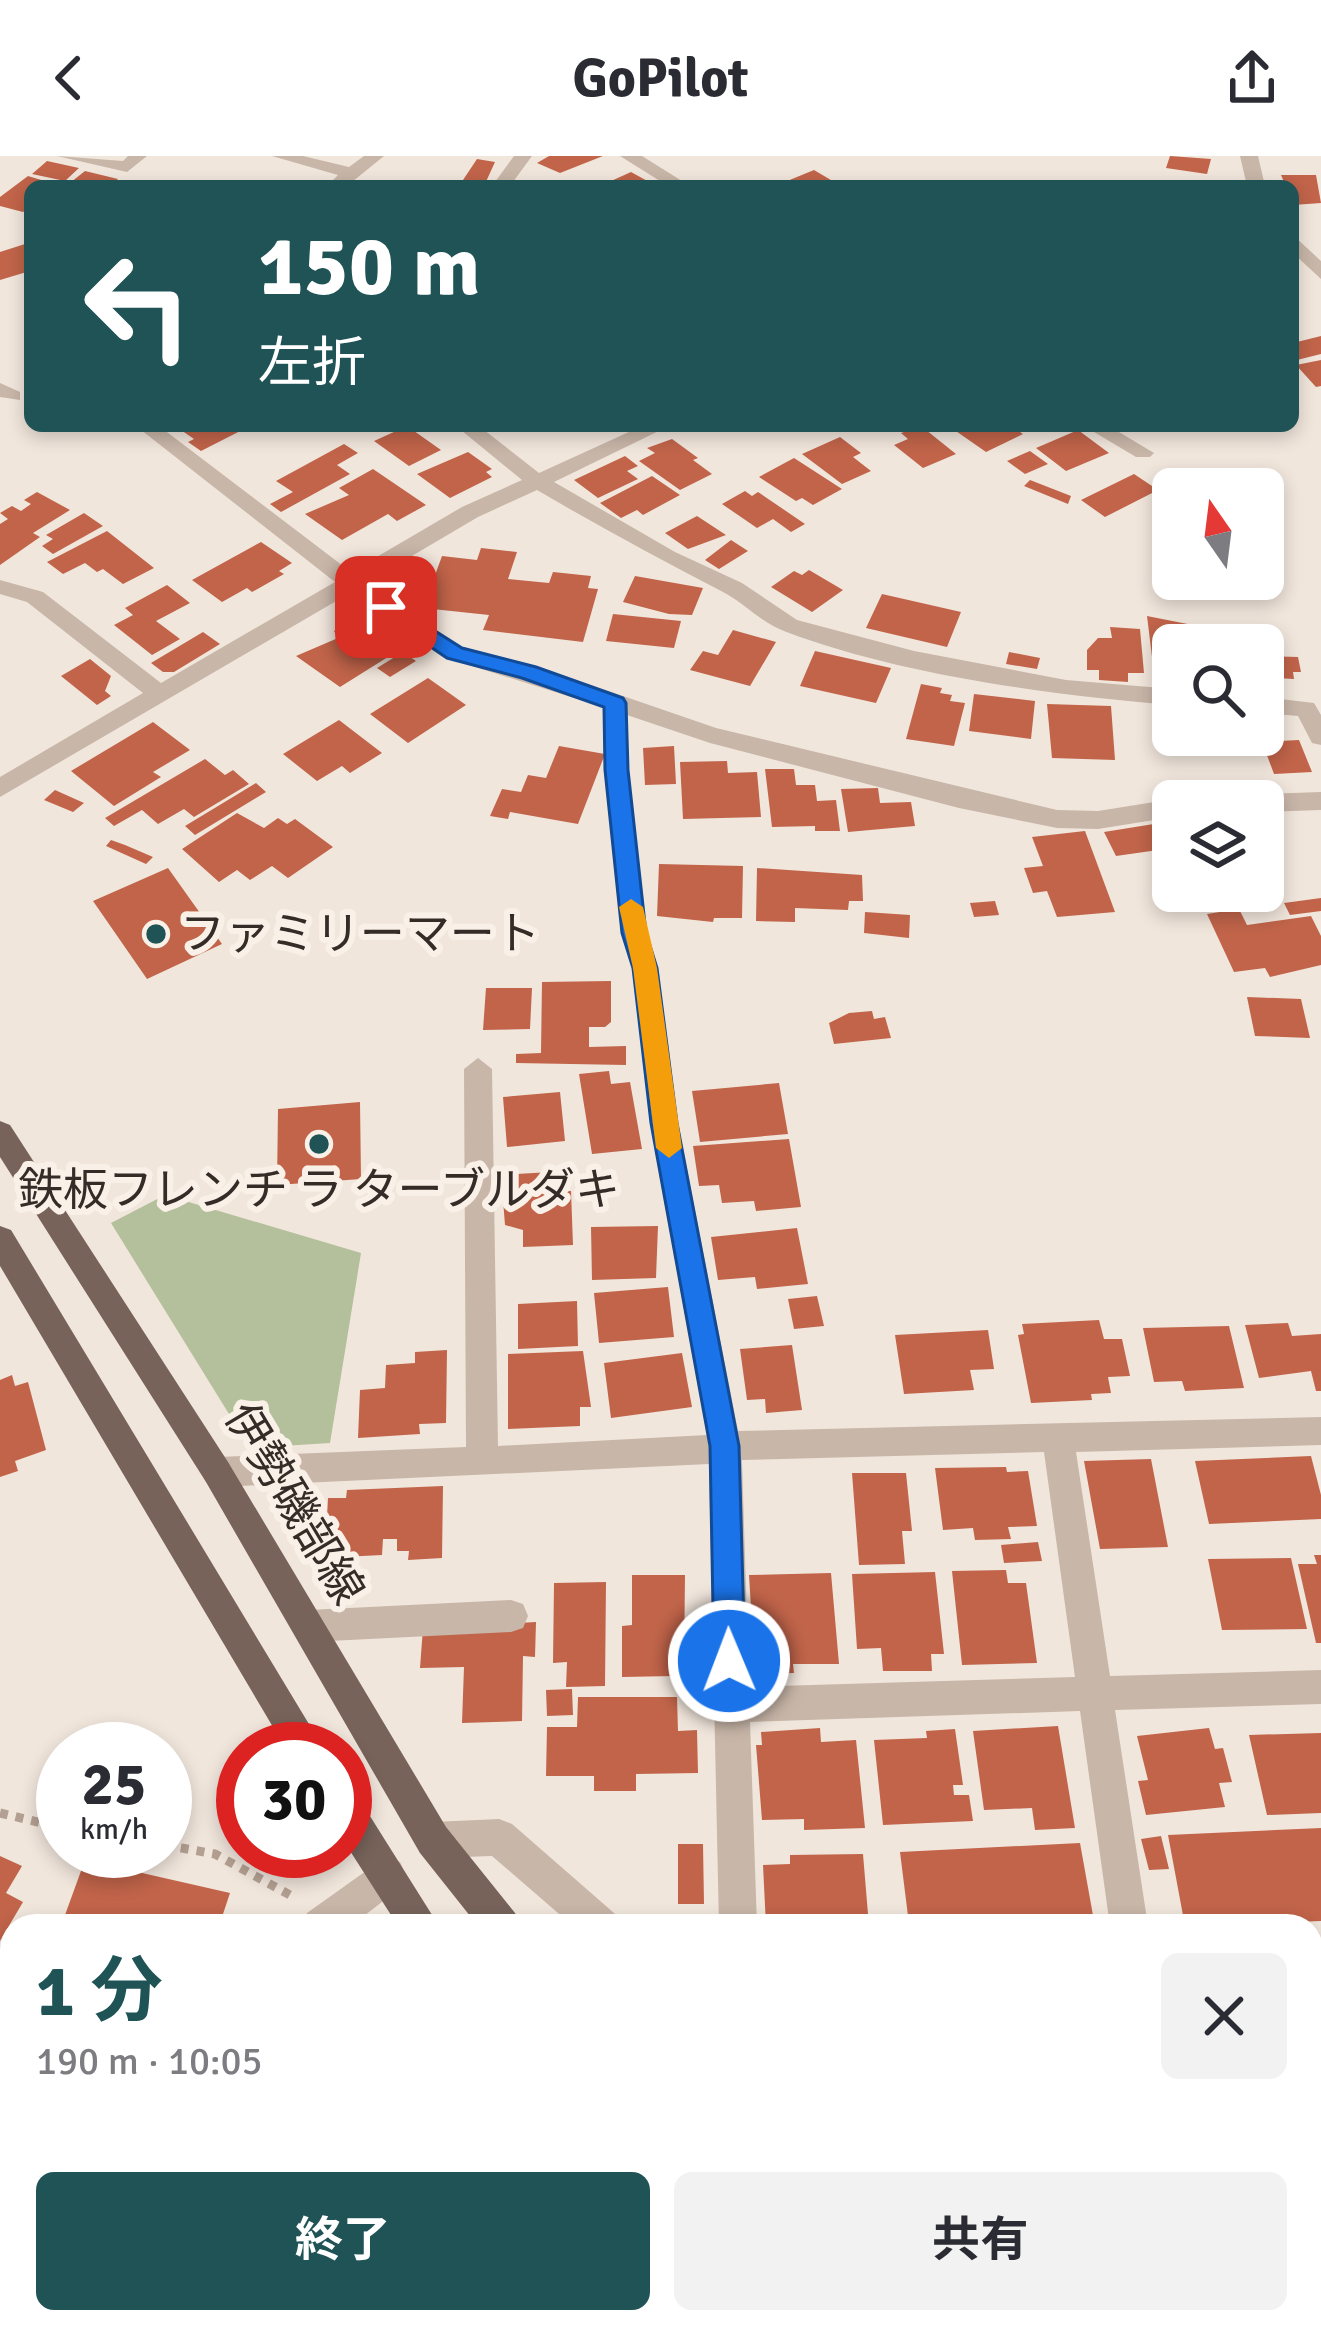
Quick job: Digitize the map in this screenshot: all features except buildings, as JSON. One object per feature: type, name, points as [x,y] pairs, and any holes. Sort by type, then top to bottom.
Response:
[{"type":"main road","name":"伊勢磯部線","points":[[0,1133],[217,1472],[433,1840],[492,1914]]},
{"type":"main road","points":[[0,1239],[289,1722]]},
{"type":"main road","points":[[372,1851],[412,1914]]},
{"type":"street","points":[[66,156],[127,166],[139,156]]},
{"type":"street","points":[[281,156],[344,179],[375,156]]},
{"type":"street","points":[[506,180],[524,156]]},
{"type":"street","points":[[629,156],[671,180]]},
{"type":"street","points":[[1299,248],[1321,273]]},
{"type":"street","points":[[154,432],[352,583],[454,653],[528,672],[802,761],[1057,819],[1098,820],[1152,811]]},
{"type":"street","points":[[474,432],[534,479],[652,548],[734,588],[789,625],[914,659],[1023,680],[1152,695]]},
{"type":"street","points":[[0,788],[534,479],[644,432]]},
{"type":"street","points":[[1105,432],[1143,453]]},
{"type":"street","points":[[0,587],[35,597],[161,694]]},
{"type":"street","points":[[615,703],[616,770],[634,933],[645,968],[664,1123],[724,1446],[738,1914]]},
{"type":"street","points":[[1313,709],[1321,737]]},
{"type":"street","points":[[1284,802],[1321,801]]},
{"type":"street","points":[[478,1069],[482,1460]]},
{"type":"street","points":[[217,1472],[696,1452],[724,1446],[1321,1431]]},
{"type":"street","points":[[1058,1438],[1127,1914]]},
{"type":"street","points":[[309,1626],[511,1616]]},
{"type":"street","points":[[730,1705],[1321,1687]]},
{"type":"street","points":[[433,1840],[499,1837],[587,1914]]},
{"type":"street","points":[[333,1914],[387,1874]]},
{"type":"path","points":[[0,1813],[36,1822]]},
{"type":"path","points":[[192,1850],[215,1854],[313,1914]]},
{"type":"green space","points":[[165,1195],[361,1253],[330,1443],[250,1448],[111,1223]]},
{"type":"slow traffic","points":[[631,907],[645,968],[669,1148]]},
{"type":"place","name":"ファミリーマート","points":[[156,934]]},
{"type":"place","name":"鉄板フレンチ ラ ターブルダキ","points":[[319,1144]]},
{"type":"route","points":[[386,607],[454,653],[528,672],[615,703],[616,770],[634,933],[645,968],[664,1123],[724,1446],[729,1661]]}]
